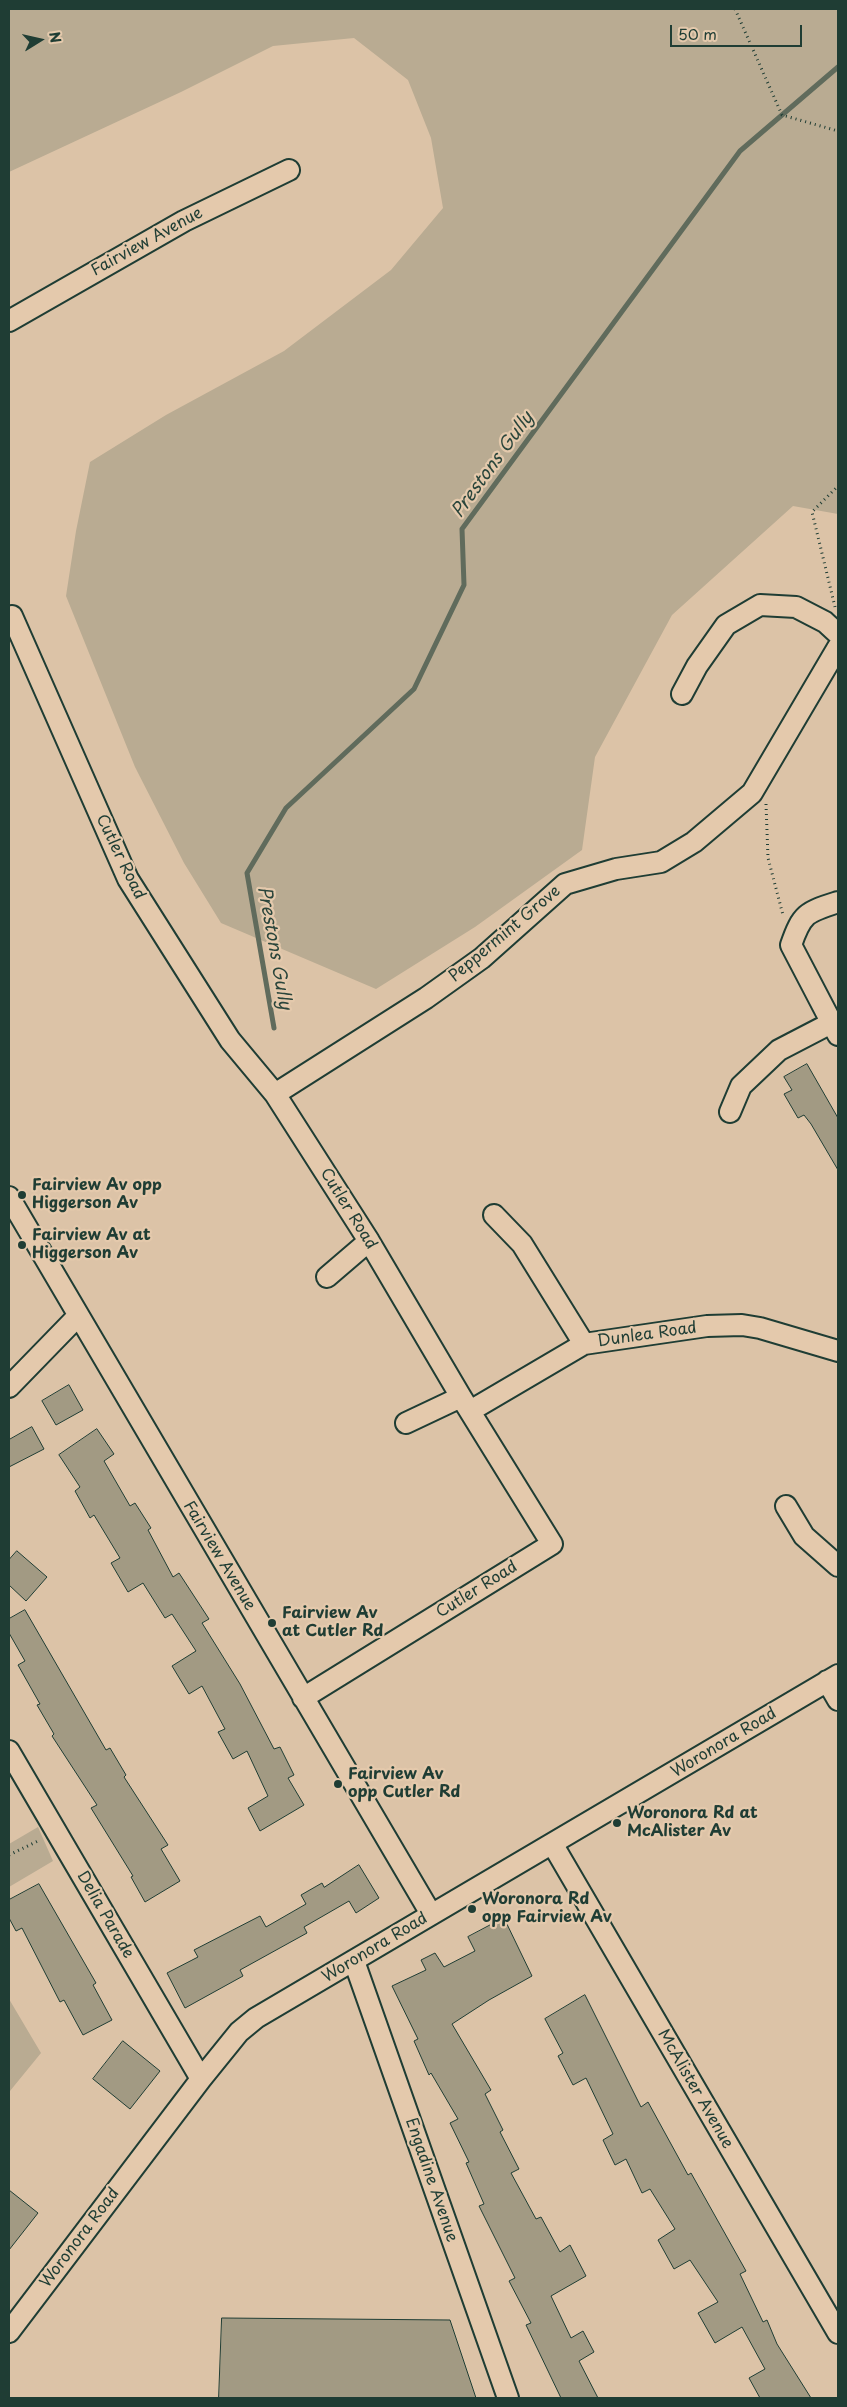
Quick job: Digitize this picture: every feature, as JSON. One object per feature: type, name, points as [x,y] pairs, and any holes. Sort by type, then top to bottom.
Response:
[{"type":"street","name":"Fairview Avenue","points":[[9,321],[184,221],[290,170]]},
{"type":"street","points":[[682,694],[697,666],[726,625],[760,605],[796,607],[825,622],[838,634]]},
{"type":"street","name":"Cutler Road","points":[[12,616],[128,879],[230,1040],[276,1094],[369,1241],[552,1544],[303,1698]]},
{"type":"street","name":"Peppermint Grove","points":[[276,1094],[426,998],[482,958],[565,884],[616,869],[661,862],[694,842],[752,793],[838,647]]},
{"type":"street","points":[[730,1112],[741,1086],[779,1050],[834,1029],[791,945],[797,927],[808,912],[838,902]]},
{"type":"street","name":"Fairview Avenue","points":[[9,1197],[431,1914]]},
{"type":"street","points":[[494,1215],[522,1244],[584,1344]]},
{"type":"street","points":[[327,1277],[369,1241]]},
{"type":"street","points":[[9,1387],[78,1316]]},
{"type":"street","name":"Dunlea Road","points":[[406,1423],[466,1404],[584,1344],[707,1326],[742,1325],[760,1328],[838,1351]]},
{"type":"street","points":[[786,1506],[804,1536],[838,1566]]},
{"type":"street","points":[[833,1678],[838,1700]]},
{"type":"street","name":"Woronora Road","points":[[9,2332],[201,2079],[239,2032],[256,2018],[833,1678]]},
{"type":"street","name":"Delia Parade","points":[[9,1751],[201,2079]]},
{"type":"street","name":"McAlister Avenue","points":[[553,1844],[838,2333]]},
{"type":"street","name":"Engadine Avenue","points":[[354,1961],[508,2398]]},
{"type":"path","points":[[735,9],[782,115],[838,131]]},
{"type":"path","points":[[836,609],[812,512],[838,486]]},
{"type":"path","points":[[752,793],[767,805],[768,858],[783,916]]},
{"type":"path","points":[[9,1856],[56,1832]]},
{"type":"shaded area","points":[[9,9],[838,9],[838,514],[793,506],[672,615],[595,757],[582,850],[475,927],[376,989],[221,923],[184,863],[135,767],[66,596],[76,531],[90,462],[166,415],[284,351],[391,270],[443,208],[431,138],[408,80],[354,38],[273,46],[181,92],[9,172]]},
{"type":"shaded area","points":[[38,1827],[53,1861],[9,1887],[9,1844]]},
{"type":"shaded area","points":[[9,1999],[41,2053],[10,2091],[9,2090]]},
{"type":"building","points":[[807,1064],[838,1118],[838,1170],[811,1124],[804,1115],[798,1118],[784,1094],[792,1090],[784,1077]]},
{"type":"building","points":[[69,1385],[83,1410],[56,1425],[42,1401]]},
{"type":"building","points":[[32,1427],[44,1449],[9,1467],[9,1440]]},
{"type":"building","points":[[97,1429],[114,1454],[104,1461],[130,1506],[135,1503],[151,1528],[148,1530],[173,1577],[179,1573],[209,1619],[202,1623],[240,1684],[274,1749],[280,1747],[294,1775],[288,1778],[304,1805],[260,1831],[248,1808],[268,1796],[247,1751],[233,1759],[218,1732],[225,1729],[202,1686],[189,1694],[172,1666],[196,1651],[172,1614],[165,1618],[143,1583],[128,1592],[111,1563],[120,1558],[94,1515],[90,1518],[75,1491],[80,1487],[59,1455]]},
{"type":"building","points":[[17,1551],[47,1577],[26,1601],[9,1585],[9,1560]]},
{"type":"building","points":[[25,1610],[106,1750],[110,1748],[126,1775],[124,1777],[168,1845],[161,1849],[180,1881],[145,1902],[131,1877],[133,1876],[91,1808],[97,1805],[52,1736],[54,1734],[37,1705],[40,1704],[18,1665],[25,1661],[9,1633],[9,1619]]},
{"type":"building","points":[[359,1865],[379,1898],[356,1913],[349,1901],[304,1927],[307,1933],[240,1970],[243,1976],[185,2008],[167,1973],[198,1957],[194,1950],[260,1916],[266,1927],[306,1904],[301,1895],[322,1883],[324,1887]]},
{"type":"building","points":[[39,1884],[96,1983],[93,1985],[112,2020],[83,2035],[64,2000],[60,2002],[22,1928],[16,1931],[9,1918],[9,1900]]},
{"type":"building","points":[[504,1918],[532,1976],[489,2000],[452,2024],[491,2090],[485,2094],[503,2130],[500,2132],[519,2169],[511,2173],[536,2219],[541,2217],[560,2252],[570,2245],[586,2276],[551,2296],[571,2338],[583,2331],[594,2352],[579,2361],[598,2398],[561,2398],[526,2325],[531,2323],[509,2281],[515,2278],[479,2206],[484,2204],[466,2163],[469,2162],[450,2123],[458,2119],[431,2073],[429,2075],[414,2041],[418,2039],[392,1986],[426,1970],[421,1960],[435,1953],[444,1967],[475,1951],[468,1937]]},
{"type":"building","points":[[585,1995],[641,2107],[648,2102],[688,2175],[691,2173],[746,2271],[740,2274],[763,2322],[767,2320],[777,2344],[811,2398],[760,2398],[749,2378],[765,2369],[742,2327],[715,2343],[698,2313],[718,2302],[690,2260],[674,2269],[658,2240],[675,2229],[650,2189],[642,2193],[626,2159],[615,2165],[603,2140],[613,2134],[586,2078],[573,2085],[558,2056],[563,2053],[545,2019]]},
{"type":"building","points":[[123,2041],[160,2071],[130,2109],[93,2079]]},
{"type":"building","points":[[9,2190],[38,2213],[9,2250]]},
{"type":"building","points":[[222,2318],[450,2320],[476,2398],[219,2398]]},
{"type":"waterway","name":"Prestons Gully","points":[[274,1028],[247,873],[286,808],[414,689],[464,585],[462,529],[740,151],[838,67]]},
{"type":"place","name":"Fairview Av opp Higgerson Av","points":[[22,1195]]},
{"type":"place","name":"Fairview Av at Higgerson Av","points":[[22,1245]]},
{"type":"place","name":"Fairview Av at Cutler Rd","points":[[272,1623]]},
{"type":"place","name":"Fairview Av opp Cutler Rd","points":[[338,1784]]},
{"type":"place","name":"Woronora Rd at McAlister Av","points":[[617,1823]]},
{"type":"place","name":"Woronora Rd opp Fairview Av","points":[[472,1909]]}]
